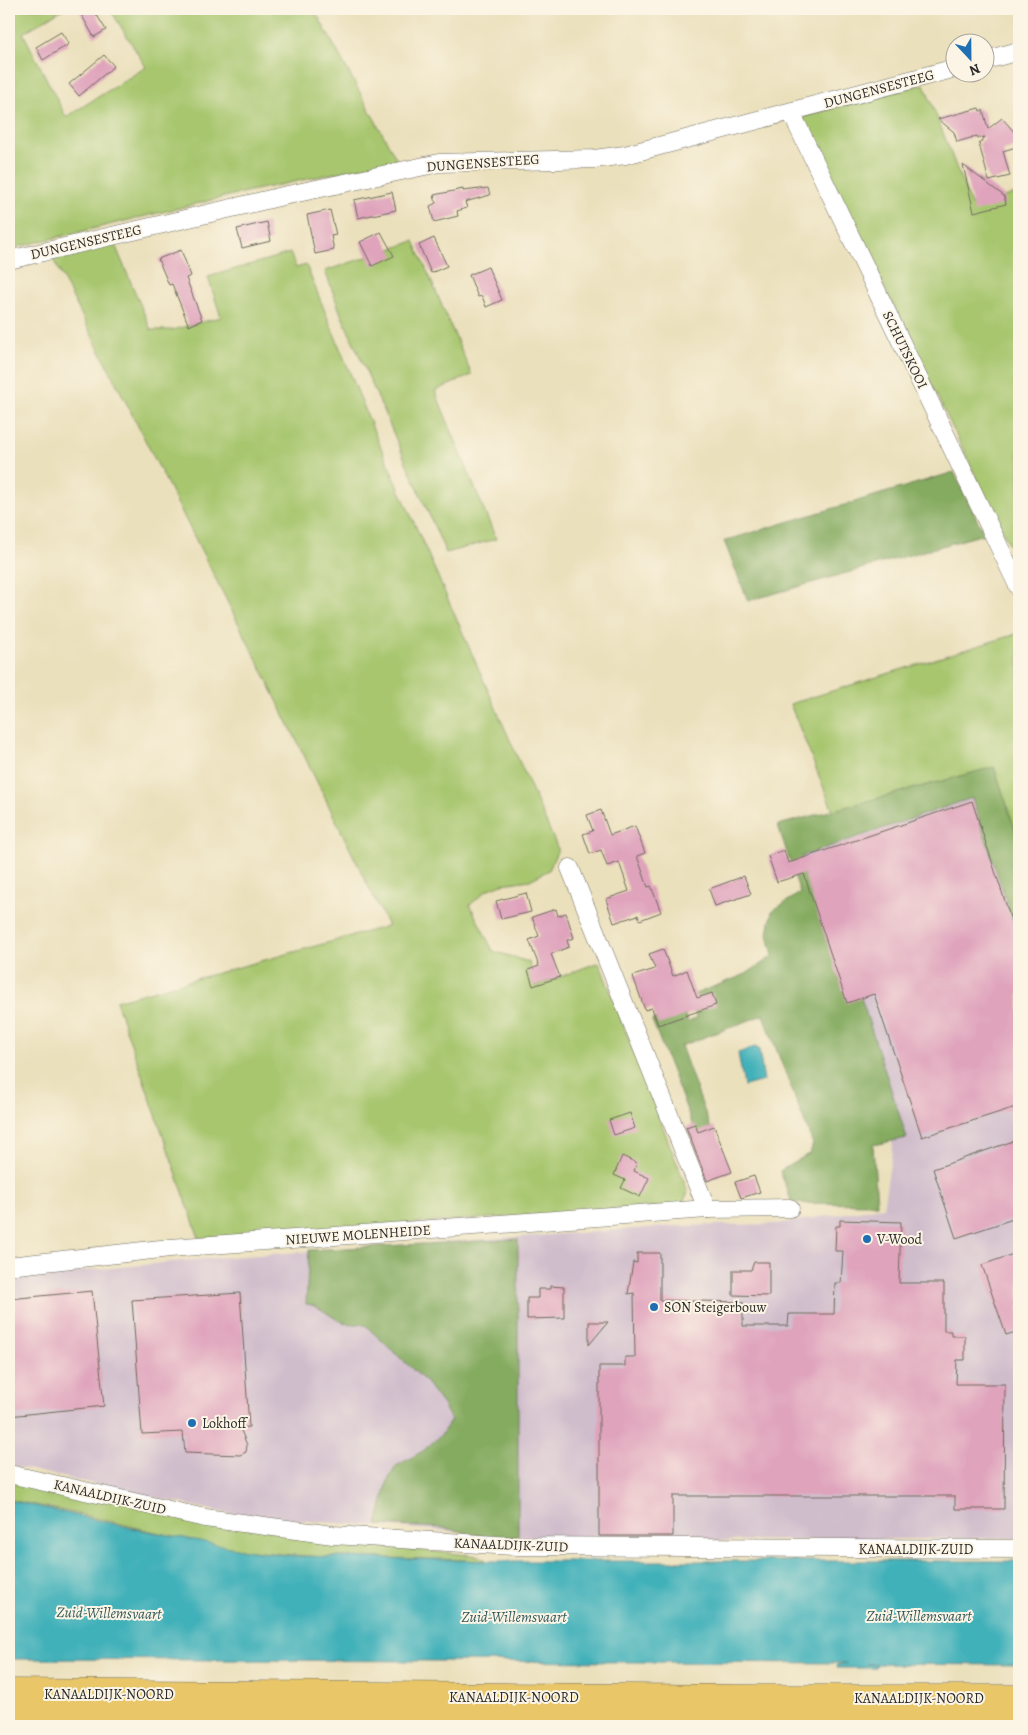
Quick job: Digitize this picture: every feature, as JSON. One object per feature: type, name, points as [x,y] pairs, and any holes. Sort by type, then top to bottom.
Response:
[{"type":"highway","name":"KANAALDIJK-NOORD","points":[[9,1693],[754,1699],[1019,1699]]},
{"type":"highway","name":"KANAALDIJK-NOORD","points":[[9,1720],[1019,1726]]},
{"type":"street","points":[[996,57],[1019,51]]},
{"type":"street","name":"DUNGENSESTEEG","points":[[9,260],[244,205],[439,163],[594,159],[625,155],[946,71]]},
{"type":"street","name":"SCHUTSKOOI","points":[[791,112],[1019,588]]},
{"type":"street","points":[[570,868],[707,1210]]},
{"type":"street","name":"NIEUWE MOLENHEIDE","points":[[9,1266],[170,1248],[707,1210],[790,1208]]},
{"type":"street","name":"KANAALDIJK-ZUID","points":[[9,1474],[205,1518],[333,1535],[513,1546],[1019,1549]]},
{"type":"shaded area","points":[[981,788],[1019,894],[1019,1538],[594,1542],[239,1516],[9,1465],[9,1278],[214,1258],[677,1226],[777,1224],[883,1207],[893,1146],[795,839]]},
{"type":"green space","points":[[9,9],[63,9],[23,33],[66,117],[146,67],[110,9],[314,9],[397,160],[241,193],[9,249]]},
{"type":"green space","points":[[924,84],[971,205],[1019,193],[1019,565],[802,117]]},
{"type":"green space","points":[[113,240],[151,330],[172,330],[221,317],[208,277],[290,253],[296,268],[306,265],[375,434],[558,849],[549,870],[530,880],[502,884],[487,890],[470,905],[493,951],[529,962],[536,986],[599,962],[688,1192],[682,1205],[199,1238],[116,1001],[388,926],[258,662],[51,255]]},
{"type":"green space","points":[[414,241],[472,375],[435,391],[496,539],[446,553],[341,314],[325,271]]},
{"type":"green space","points":[[954,472],[984,534],[748,601],[724,541]]},
{"type":"green space","points":[[1019,633],[1019,841],[994,767],[833,811],[790,704]]},
{"type":"green space","points":[[994,767],[1019,841],[1019,939],[972,798],[802,856],[846,952],[907,1138],[873,1145],[877,1204],[792,1203],[780,1171],[810,1153],[813,1144],[763,1015],[681,1046],[716,1143],[702,1149],[652,1020],[683,1010],[687,1022],[697,1018],[690,996],[746,974],[773,956],[768,934],[772,911],[800,893],[778,825]]},
{"type":"green space","points":[[518,1239],[518,1537],[487,1537],[444,1528],[377,1525],[388,1480],[396,1466],[423,1451],[441,1435],[451,1420],[443,1405],[425,1381],[365,1325],[348,1324],[316,1307],[306,1304],[309,1250]]},
{"type":"green space","points":[[9,1479],[330,1542],[480,1556],[487,1561],[311,1556],[253,1551],[222,1546],[9,1500]]},
{"type":"water","points":[[755,1047],[759,1049],[764,1081],[744,1086],[738,1053]]},
{"type":"water","name":"Zuid-Willemsvaart","points":[[9,1500],[132,1528],[251,1551],[294,1556],[487,1561],[1019,1561],[1019,1665],[866,1664],[877,1665],[875,1668],[837,1668],[836,1665],[847,1663],[9,1659]]},
{"type":"building","points":[[78,9],[93,9],[106,30],[94,37]]},
{"type":"building","points":[[61,32],[69,44],[43,60],[36,47]]},
{"type":"building","points":[[104,55],[114,66],[79,96],[69,84]]},
{"type":"building","points":[[979,108],[980,111],[983,110],[988,129],[1002,118],[1016,134],[1019,146],[1003,151],[1010,176],[989,181],[979,144],[985,137],[978,138],[977,136],[957,142],[954,132],[938,119]]},
{"type":"building","points":[[963,165],[1004,196],[1006,204],[974,212]]},
{"type":"building","points":[[488,188],[490,195],[465,202],[467,208],[457,211],[458,216],[434,222],[430,206],[436,203],[434,195],[463,189],[463,191]]},
{"type":"building","points":[[392,192],[396,210],[358,218],[354,200]]},
{"type":"building","points":[[330,210],[336,235],[331,236],[334,250],[315,254],[307,215]]},
{"type":"building","points":[[267,222],[271,241],[242,248],[237,229]]},
{"type":"building","points":[[381,232],[394,256],[372,266],[360,242]]},
{"type":"building","points":[[434,238],[447,266],[431,273],[419,245]]},
{"type":"building","points":[[181,250],[191,276],[186,278],[202,320],[189,326],[172,284],[169,285],[158,259]]},
{"type":"building","points":[[488,267],[502,300],[486,307],[482,296],[478,297],[469,275]]},
{"type":"building","points":[[972,801],[1019,944],[1019,1106],[922,1137],[874,994],[847,1003],[804,874],[777,882],[768,856],[784,850],[788,863]]},
{"type":"building","points":[[601,810],[610,835],[635,826],[645,853],[637,856],[648,887],[651,886],[661,912],[640,920],[638,915],[614,923],[606,899],[629,891],[619,862],[607,866],[601,850],[590,854],[583,834],[593,831],[587,815]]},
{"type":"building","points":[[744,876],[751,894],[715,906],[709,889]]},
{"type":"building","points":[[526,893],[531,912],[501,919],[496,901]]},
{"type":"building","points":[[556,909],[558,916],[566,913],[574,938],[567,940],[569,947],[551,954],[560,977],[533,986],[528,970],[539,966],[529,940],[539,936],[532,917]]},
{"type":"building","points":[[663,949],[673,976],[687,970],[697,998],[712,993],[716,1005],[658,1025],[652,1008],[645,1010],[633,976],[655,969],[649,954]]},
{"type":"building","points":[[630,1113],[635,1128],[614,1135],[609,1120]]},
{"type":"building","points":[[695,1124],[698,1132],[714,1126],[732,1172],[707,1181],[686,1127]]},
{"type":"building","points":[[1019,1139],[1019,1217],[956,1238],[933,1169]]},
{"type":"building","points":[[622,1156],[637,1163],[634,1171],[649,1178],[640,1197],[621,1188],[625,1180],[614,1175]]},
{"type":"building","points":[[754,1176],[760,1192],[741,1198],[735,1182]]},
{"type":"building","points":[[840,1220],[901,1222],[899,1283],[944,1283],[944,1331],[951,1331],[951,1336],[965,1336],[965,1360],[957,1360],[956,1384],[1005,1384],[1004,1509],[955,1509],[955,1496],[673,1496],[673,1536],[599,1536],[599,1366],[625,1366],[625,1357],[635,1357],[634,1293],[628,1294],[633,1262],[637,1263],[637,1253],[660,1253],[660,1300],[743,1302],[743,1326],[788,1326],[789,1314],[834,1314],[835,1283],[841,1283],[843,1251],[835,1251],[836,1226],[840,1226]]},
{"type":"building","points":[[1019,1252],[1019,1331],[1006,1335],[982,1265]]},
{"type":"building","points":[[754,1262],[769,1262],[769,1296],[733,1295],[733,1270],[751,1270]]},
{"type":"building","points":[[550,1286],[564,1287],[564,1318],[527,1319],[527,1298],[538,1298],[538,1289],[550,1289]]},
{"type":"building","points":[[92,1291],[104,1406],[9,1416],[9,1299]]},
{"type":"building","points":[[240,1293],[249,1427],[240,1428],[247,1445],[246,1452],[240,1455],[185,1453],[183,1432],[142,1434],[132,1300]]},
{"type":"building","points":[[589,1322],[608,1322],[589,1345]]},
{"type":"place","name":"V-Wood","points":[[867,1239]]},
{"type":"place","name":"SON Steigerbouw","points":[[654,1307]]},
{"type":"place","name":"Lokhoff","points":[[192,1423]]}]
